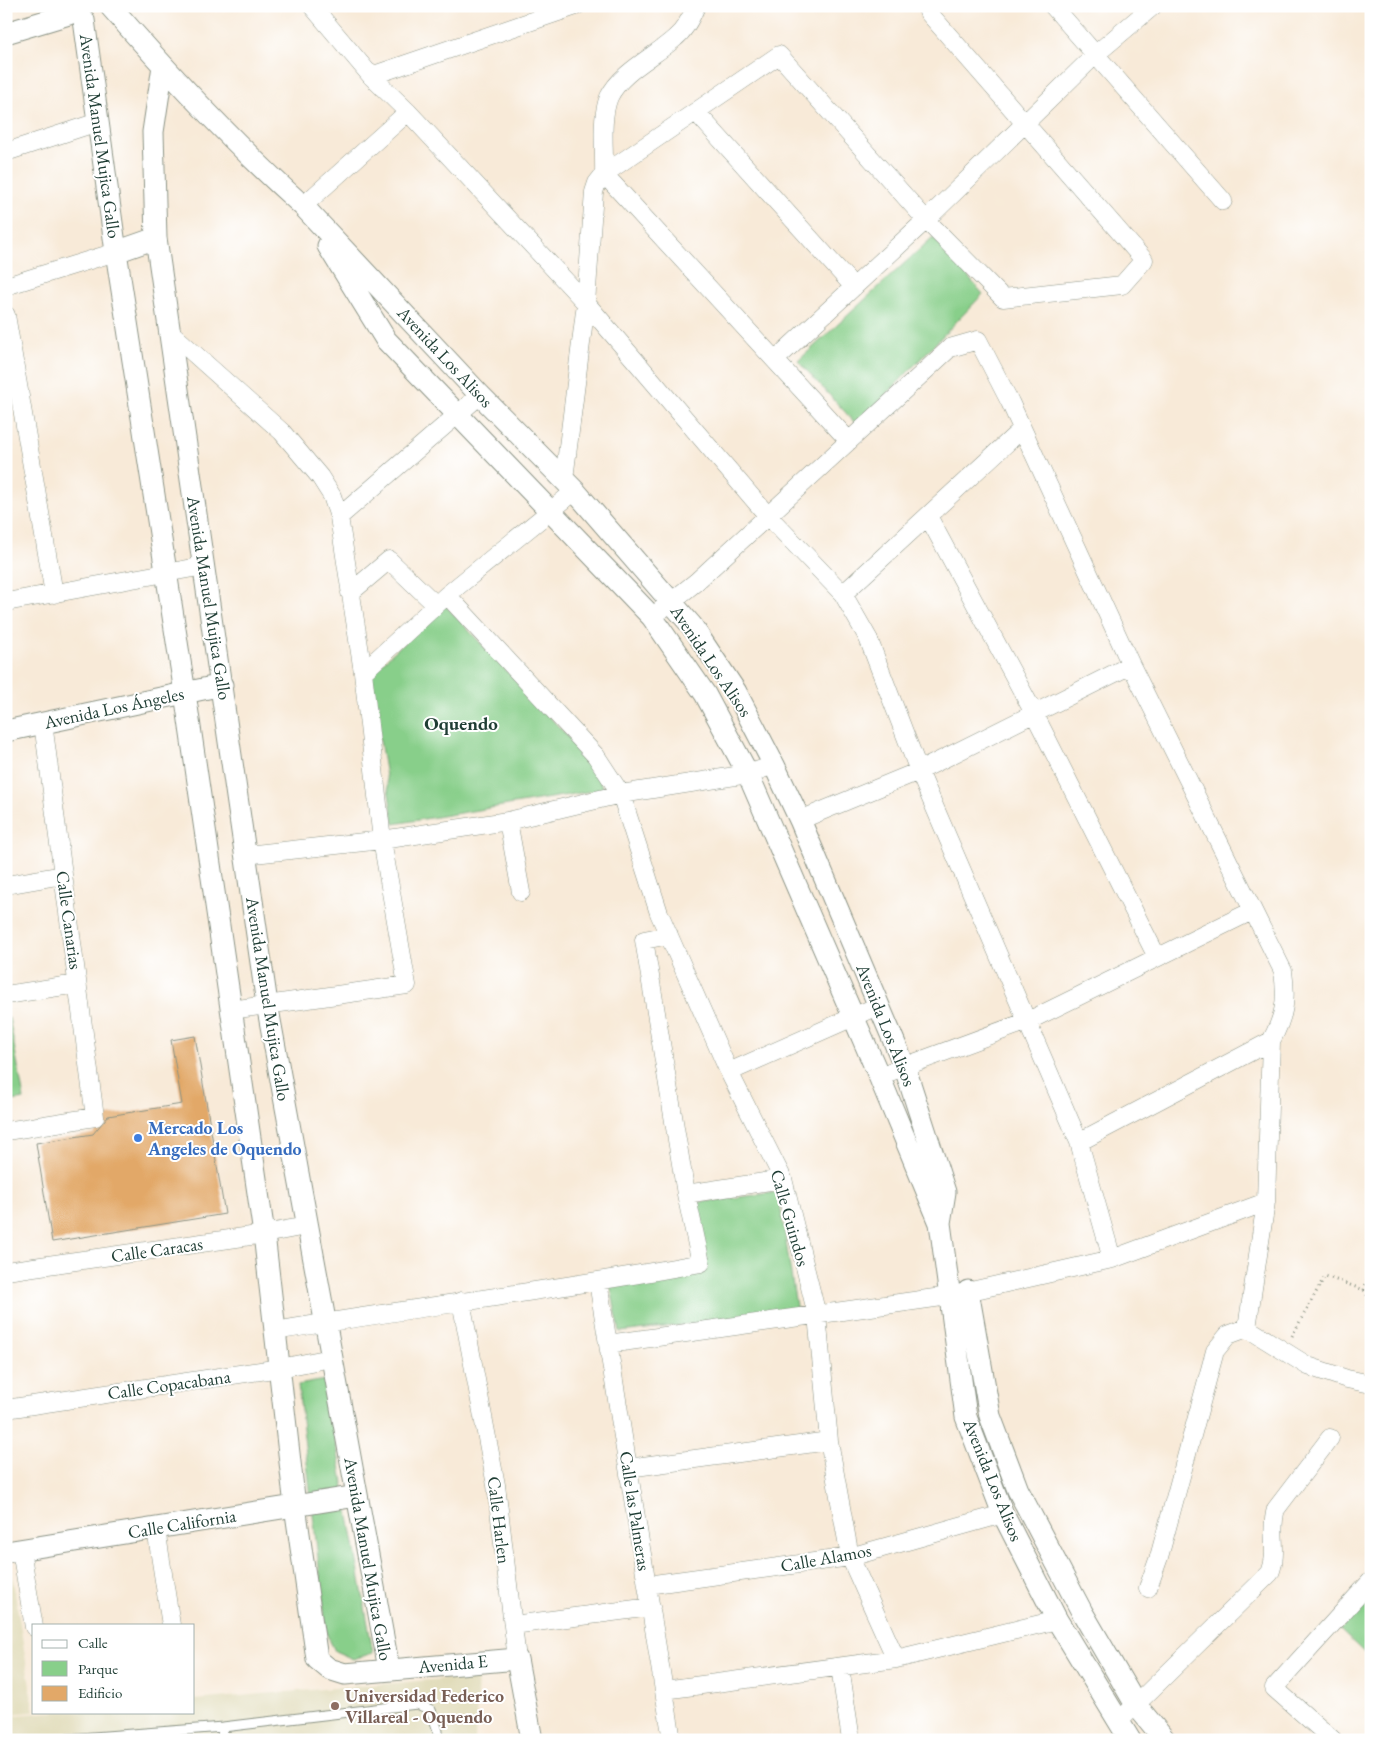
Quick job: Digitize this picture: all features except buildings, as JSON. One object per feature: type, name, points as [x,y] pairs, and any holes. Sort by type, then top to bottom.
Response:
[{"type":"street","points":[[6,33],[72,13],[99,17],[111,6]]},
{"type":"street","name":"Avenida Los Alisos","points":[[111,6],[163,66],[303,206],[480,395],[570,485],[692,626],[736,692],[774,764],[800,820],[904,1066],[945,1192],[940,1223]]},
{"type":"street","points":[[312,6],[371,76],[408,112],[586,303],[768,516],[844,594],[868,638],[919,771],[1079,1142],[1112,1259]]},
{"type":"street","points":[[371,76],[576,6]]},
{"type":"street","points":[[696,6],[689,22],[677,37],[617,84],[609,98],[605,117],[604,174],[849,441]]},
{"type":"street","points":[[1053,6],[1223,201]]},
{"type":"street","points":[[775,360],[926,220],[1096,54],[1153,6]]},
{"type":"street","points":[[363,672],[442,600],[552,510],[570,485],[594,192],[597,182],[604,174],[779,55],[926,220],[1003,298],[1122,285],[1144,260],[1023,124],[928,12]]},
{"type":"street","name":"Avenida Manuel Mujica Gallo","points":[[72,13],[98,122],[165,574],[185,693],[264,1234],[295,1506],[317,1659],[329,1669],[345,1674],[389,1669],[306,1226],[267,1004],[156,238],[153,132],[163,66]]},
{"type":"street","points":[[303,206],[408,112]]},
{"type":"street","points":[[696,112],[854,287]]},
{"type":"street","points":[[6,152],[98,122]]},
{"type":"street","name":"Avenida Los Alisos","points":[[303,206],[386,340],[552,510],[652,617],[705,694],[748,774],[854,1017],[940,1223],[990,1416],[1018,1490],[1082,1612],[1136,1704],[1160,1739]]},
{"type":"street","name":"Avenida Manuel Mujica Gallo","points":[[116,252],[156,238]]},
{"type":"street","points":[[6,286],[116,252]]},
{"type":"street","points":[[6,315],[54,594]]},
{"type":"street","points":[[170,332],[282,432],[320,477],[332,496],[339,517],[363,672],[382,840],[407,984],[231,1010]]},
{"type":"street","points":[[652,617],[696,582],[950,348],[978,340],[1022,429],[1131,666],[1283,971],[1286,997],[1282,1021],[1271,1041],[1266,1202],[1247,1328]]},
{"type":"street","points":[[339,517],[480,395]]},
{"type":"street","points":[[844,594],[1022,429]]},
{"type":"street","points":[[928,516],[1035,715],[1157,957]]},
{"type":"street","name":"Calle Guindos","points":[[350,593],[389,560],[442,600],[596,756],[621,794],[659,913],[729,1072],[783,1179],[817,1315],[829,1441],[850,1557],[896,1659]]},
{"type":"street","points":[[6,602],[204,566]]},
{"type":"street","points":[[800,820],[919,771],[1131,666]]},
{"type":"street","name":"Avenida Los Ángeles","points":[[6,731],[222,685]]},
{"type":"street","name":"Calle Canarias","points":[[6,1131],[95,1117],[43,723]]},
{"type":"street","points":[[246,855],[382,840],[508,821],[621,794],[748,774],[774,764]]},
{"type":"street","points":[[508,821],[521,892]]},
{"type":"street","points":[[6,885],[63,875]]},
{"type":"street","points":[[879,1076],[1028,1022],[1252,911]]},
{"type":"street","points":[[276,1332],[461,1301],[598,1282],[701,1263],[686,1194],[644,940],[669,936]]},
{"type":"street","points":[[6,995],[77,984]]},
{"type":"street","points":[[729,1072],[878,1006]]},
{"type":"street","points":[[1079,1142],[1271,1041]]},
{"type":"street","points":[[686,1194],[783,1179]]},
{"type":"street","points":[[608,1344],[958,1294],[1112,1259],[1266,1202]]},
{"type":"street","name":"Calle Caracas","points":[[6,1271],[264,1234],[306,1226]]},
{"type":"street","name":"Calle las Palmeras","points":[[598,1282],[672,1740]]},
{"type":"street","name":"Avenida Los Alisos","points":[[958,1294],[966,1417],[1002,1514],[1057,1620],[1130,1740]]},
{"type":"street","name":"Calle Harlen","points":[[461,1301],[496,1485],[512,1625],[532,1740]]},
{"type":"street","points":[[1148,1588],[1159,1557],[1215,1350],[1228,1335],[1247,1328],[1262,1335],[1284,1352],[1308,1366],[1347,1380],[1371,1384]]},
{"type":"street","name":"Calle Copacabana","points":[[6,1409],[280,1368],[331,1358]]},
{"type":"street","points":[[1118,1722],[1270,1573],[1275,1562],[1272,1521],[1276,1510],[1330,1438]]},
{"type":"street","points":[[628,1468],[829,1441]]},
{"type":"street","name":"Calle California","points":[[14,1551],[357,1496]]},
{"type":"street","name":"Calle Alamos","points":[[647,1585],[850,1557],[1002,1514]]},
{"type":"street","points":[[156,1528],[171,1624]]},
{"type":"street","points":[[14,1551],[33,1624]]},
{"type":"street","points":[[1333,1740],[1274,1688],[1371,1581]]},
{"type":"street","points":[[512,1625],[651,1607]]},
{"type":"street","points":[[664,1690],[896,1659],[1057,1620]]},
{"type":"street","name":"Avenida E","points":[[389,1669],[517,1659]]},
{"type":"street","points":[[840,1667],[851,1740]]},
{"type":"lane","points":[[54,1740],[223,1727],[418,1704],[431,1710],[438,1731]]},
{"type":"lane","points":[[222,1740],[223,1727]]},
{"type":"path","points":[[1364,1290],[1371,1268]]},
{"type":"path","points":[[1284,1352],[1324,1276],[1364,1290],[1371,1302]]},
{"type":"shaded area","points":[[6,1568],[11,1568],[32,1699],[32,1712],[6,1714]]},
{"type":"shaded area","name":"Universidad Federico Villareal - Oquendo","points":[[478,1676],[475,1740],[6,1740],[6,1716],[32,1714],[195,1714],[195,1700]]},
{"type":"green space","points":[[933,237],[983,294],[857,425],[798,361]]},
{"type":"green space","points":[[445,605],[587,757],[604,789],[394,824],[369,675]]},
{"type":"green space","points":[[9,1018],[24,1099],[6,1102],[6,1019]]},
{"type":"green space","points":[[778,1192],[797,1312],[620,1332],[610,1284],[707,1267],[695,1203]]},
{"type":"green space","points":[[325,1380],[373,1653],[353,1659],[335,1651],[327,1635],[298,1385]]},
{"type":"green space","points":[[1371,1598],[1371,1659],[1340,1630]]},
{"type":"place","name":"Mercado Los Angeles de Oquendo","points":[[138,1138]]},
{"type":"place","name":"Universidad Federico Villareal - Oquendo","points":[[335,1706]]},
{"type":"district","name":"Oquendo","points":[[461,723]]}]
